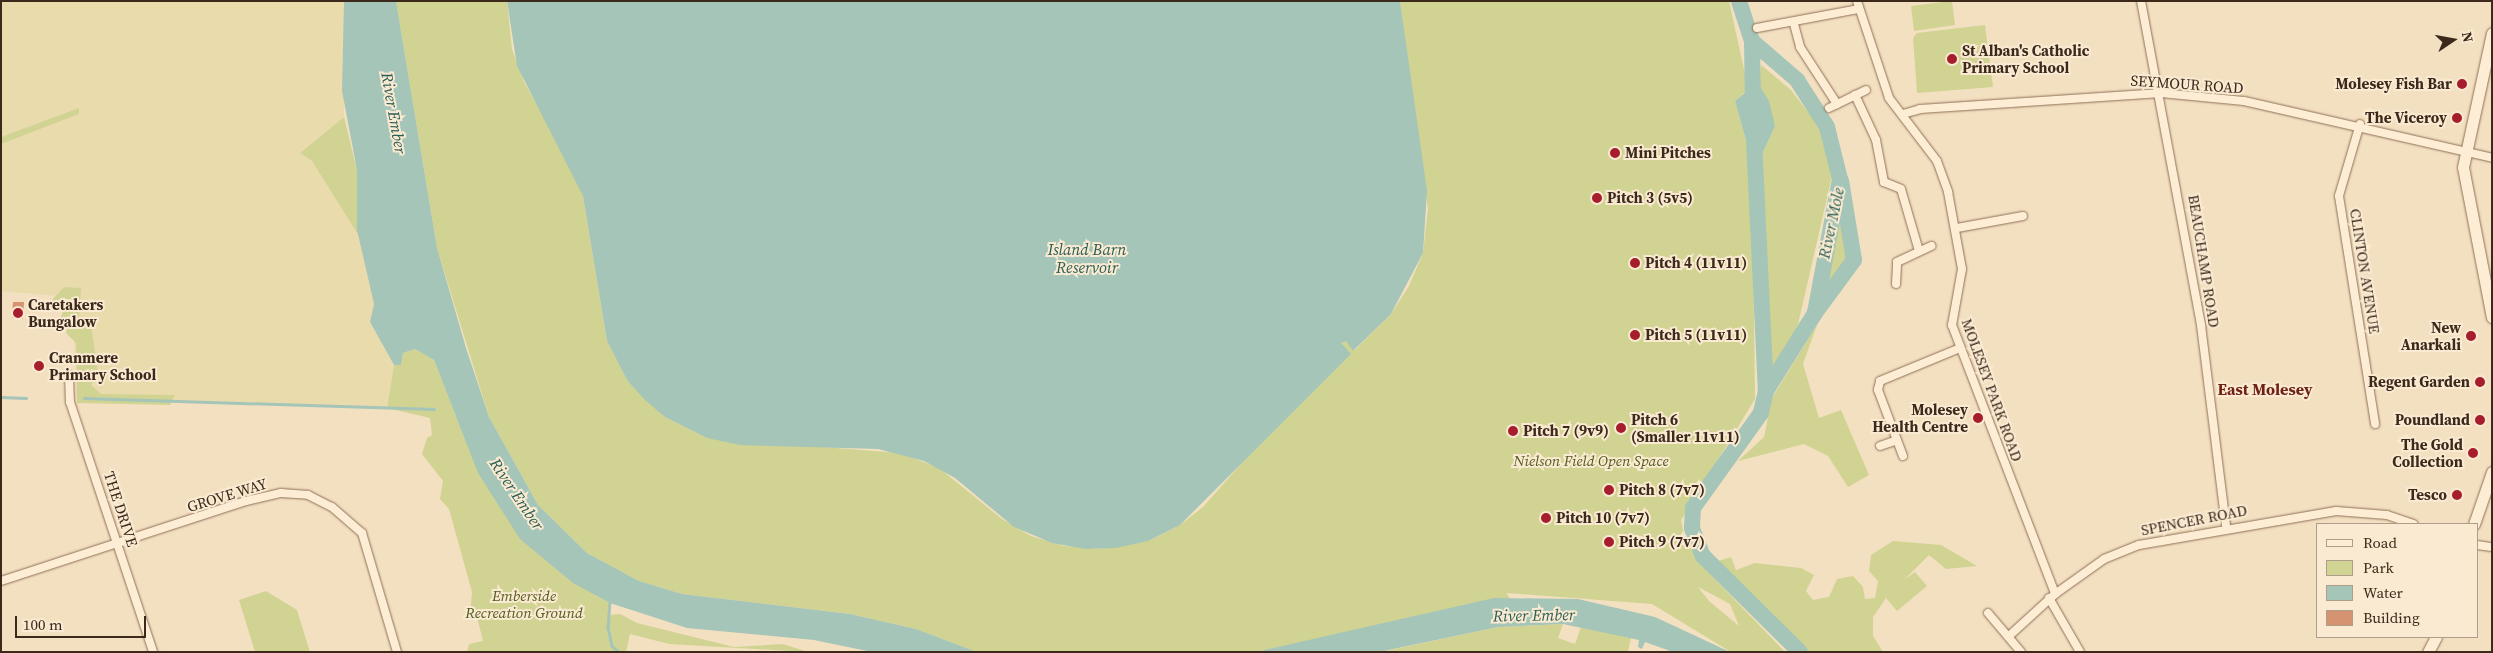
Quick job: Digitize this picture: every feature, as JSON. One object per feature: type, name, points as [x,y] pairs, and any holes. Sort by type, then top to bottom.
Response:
[{"type":"main road","points":[[2492,33],[2487,67],[2464,152],[2464,176],[2488,284],[2492,317]]},
{"type":"main road","points":[[2474,523],[2492,472]]},
{"type":"main road","points":[[2428,652],[2435,638]]},
{"type":"street","name":"BEAUCHAMP ROAD","points":[[2141,1],[2161,93],[2201,326],[2226,527]]},
{"type":"street","points":[[1757,28],[1794,24],[1858,5]]},
{"type":"street","name":"MOLESEY PARK ROAD","points":[[1858,5],[1889,98],[1937,161],[1958,228],[1962,269],[1952,324],[2052,596],[2080,652]]},
{"type":"street","points":[[1794,24],[1800,47],[1833,106],[1866,90]]},
{"type":"street","name":"SEYMOUR ROAD","points":[[1902,114],[1920,109],[2161,93],[2244,101],[2360,124],[2492,158]]},
{"type":"street","points":[[1855,95],[1876,140],[1884,182],[1901,189],[1919,251]]},
{"type":"street","name":"CLINTON AVENUE","points":[[2360,124],[2339,196],[2374,424]]},
{"type":"street","points":[[1958,228],[2023,216]]},
{"type":"street","points":[[1896,284],[1897,262],[1932,246]]},
{"type":"street","points":[[1903,456],[1878,390],[1880,381],[1960,348]]},
{"type":"street","name":"THE DRIVE","points":[[69,375],[70,402],[153,652]]},
{"type":"street","points":[[1880,446],[1897,440]]},
{"type":"street","name":"GROVE WAY","points":[[1,581],[118,545],[246,501],[281,493],[308,494],[332,507],[362,533],[397,652]]},
{"type":"street","name":"SPENCER ROAD","points":[[2009,636],[2052,596],[2104,559],[2139,545],[2226,527],[2336,511],[2388,515],[2410,523]]},
{"type":"street","points":[[2478,545],[2492,547]]},
{"type":"street","points":[[1988,613],[2022,652]]},
{"type":"shaded area","points":[[1,1],[344,1],[344,117],[300,153],[312,161],[357,230],[374,304],[370,322],[394,365],[387,408],[80,399],[69,297],[1,291],[1,144],[79,109],[1,137]]},
{"type":"green space","name":"Nielson Field Open Space","points":[[396,1],[507,1],[512,49],[524,82],[567,157],[583,196],[607,341],[627,380],[665,417],[707,438],[900,453],[939,468],[1002,519],[1031,536],[1064,546],[1097,549],[1148,541],[1180,525],[1203,507],[1343,348],[1341,343],[1346,341],[1354,351],[1391,314],[1409,286],[1423,253],[1428,209],[1400,1],[1729,1],[1747,83],[1747,90],[1735,101],[1752,162],[1755,399],[1681,520],[1685,540],[1707,571],[1785,652],[1731,652],[1652,604],[1506,593],[1510,598],[1256,652],[977,652],[916,629],[850,614],[682,594],[639,581],[587,553],[538,505],[489,417],[437,248]],"holes":[[[1698,587],[1730,604],[1739,626],[1709,601]]]},
{"type":"green space","points":[[1952,1],[1955,25],[1914,31],[1911,6]]},
{"type":"green space","points":[[1985,25],[1993,87],[1917,93],[1913,38],[1917,33]]},
{"type":"green space","points":[[1761,65],[1791,90],[1814,120],[1826,140],[1832,176],[1794,342],[1770,375],[1759,161],[1775,126],[1759,85]]},
{"type":"green space","points":[[79,108],[79,114],[1,144],[1,137]]},
{"type":"green space","points":[[344,117],[357,170],[359,236],[312,161],[300,153]]},
{"type":"green space","points":[[1839,198],[1848,256],[1821,297]]},
{"type":"green space","points":[[64,287],[81,288],[79,318],[91,324],[98,374],[91,385],[101,394],[175,395],[170,405],[77,403],[76,343],[66,333],[68,325],[60,320],[64,308],[53,308],[52,300]]},
{"type":"green space","points":[[1817,325],[1803,364],[1819,418],[1841,410],[1869,475],[1848,487],[1828,456],[1804,444],[1738,461],[1764,437],[1772,398]]},
{"type":"green space","name":"Emberside Recreation Ground","points":[[415,349],[434,360],[457,419],[595,595],[610,603],[609,615],[620,614],[637,623],[734,647],[783,644],[808,652],[669,644],[630,634],[626,652],[467,652],[469,644],[483,641],[477,617],[470,616],[472,592],[449,509],[440,499],[443,481],[422,454],[427,438],[432,435],[430,418],[387,408],[394,365],[401,365],[403,353]]},
{"type":"green space","points":[[1893,541],[1941,545],[1977,566],[1946,569],[1929,555],[1904,580],[1915,572],[1927,586],[1897,611],[1886,598],[1873,617],[1873,636],[1883,652],[1808,652],[1715,562],[1731,557],[1736,570],[1755,563],[1801,568],[1814,575],[1806,591],[1813,600],[1829,597],[1837,579],[1853,576],[1863,587],[1865,599],[1875,598],[1878,581],[1869,571],[1871,555]]},
{"type":"green space","points":[[266,591],[297,610],[310,652],[255,652],[239,600]]},
{"type":"green space","points":[[1563,624],[1558,638],[1575,644],[1581,627],[1631,638],[1628,652],[1381,652],[1498,627]]},
{"type":"water","name":"River Ember","points":[[344,1],[396,1],[437,248],[466,348],[489,417],[538,505],[587,553],[639,581],[682,594],[850,614],[916,629],[977,652],[872,652],[814,640],[687,628],[610,603],[573,583],[520,539],[478,473],[434,360],[415,349],[403,353],[401,365],[394,365],[370,322],[374,304],[357,230],[357,170],[342,91]]},
{"type":"water","name":"Island Barn Reservoir","points":[[507,1],[1400,1],[1427,191],[1423,253],[1391,314],[1353,351],[1346,341],[1341,343],[1351,354],[1180,525],[1148,541],[1116,548],[1085,549],[1052,543],[1014,527],[955,478],[924,461],[878,449],[740,445],[707,438],[665,417],[645,400],[627,380],[607,341],[583,196],[517,66]]},
{"type":"water","points":[[1754,85],[1759,85],[1769,101],[1775,126],[1759,161],[1752,162],[1735,101]]},
{"type":"water","name":"River Ember","points":[[1494,598],[1578,599],[1655,617],[1730,652],[1673,652],[1645,642],[1642,649],[1638,647],[1639,640],[1563,624],[1498,627],[1379,652],[1256,652]]},
{"type":"building","name":"Caretakers Bungalow","points":[[13,302],[24,302],[23,319],[12,318]]},
{"type":"waterway","name":"River Mole","points":[[1739,1],[1752,41],[1753,107]]},
{"type":"waterway","name":"River Mole","points":[[1752,41],[1797,80],[1827,127],[1840,179],[1815,313],[1766,391]]},
{"type":"waterway","name":"River Mole","points":[[1754,139],[1766,391],[1761,413],[1693,508],[1692,528],[1703,556],[1800,652]]},
{"type":"waterway","points":[[1815,313],[1854,260],[1841,181]]},
{"type":"waterway","points":[[1,397],[26,398]]},
{"type":"waterway","points":[[84,398],[434,409]]},
{"type":"waterway","points":[[610,601],[608,627],[612,646],[619,652]]},
{"type":"place","name":"St Alban's Catholic Primary School","points":[[1952,59]]},
{"type":"place","name":"Molesey Fish Bar","points":[[2462,84]]},
{"type":"place","name":"The Viceroy","points":[[2457,118]]},
{"type":"place","name":"Mini Pitches","points":[[1615,153]]},
{"type":"place","name":"Pitch 3 (5v5)","points":[[1597,198]]},
{"type":"place","name":"Pitch 4 (11v11)","points":[[1635,263]]},
{"type":"place","name":"Caretakers Bungalow","points":[[18,313]]},
{"type":"place","name":"Pitch 5 (11v11)","points":[[1635,335]]},
{"type":"place","name":"New Anarkali","points":[[2471,336]]},
{"type":"place","name":"Cranmere Primary School","points":[[39,366]]},
{"type":"place","name":"Regent Garden","points":[[2480,382]]},
{"type":"place","name":"Molesey Health Centre","points":[[1978,418]]},
{"type":"place","name":"Poundland","points":[[2480,420]]},
{"type":"place","name":"Pitch 6 (Smaller 11v11)","points":[[1621,428]]},
{"type":"place","name":"Pitch 7 (9v9)","points":[[1513,431]]},
{"type":"place","name":"The Gold Collection","points":[[2473,453]]},
{"type":"place","name":"Pitch 8 (7v7)","points":[[1609,490]]},
{"type":"place","name":"Tesco","points":[[2457,495]]},
{"type":"place","name":"Pitch 10 (7v7)","points":[[1546,518]]},
{"type":"place","name":"Pitch 9 (7v7)","points":[[1609,542]]},
{"type":"district","name":"East Molesey","points":[[2265,389]]}]
